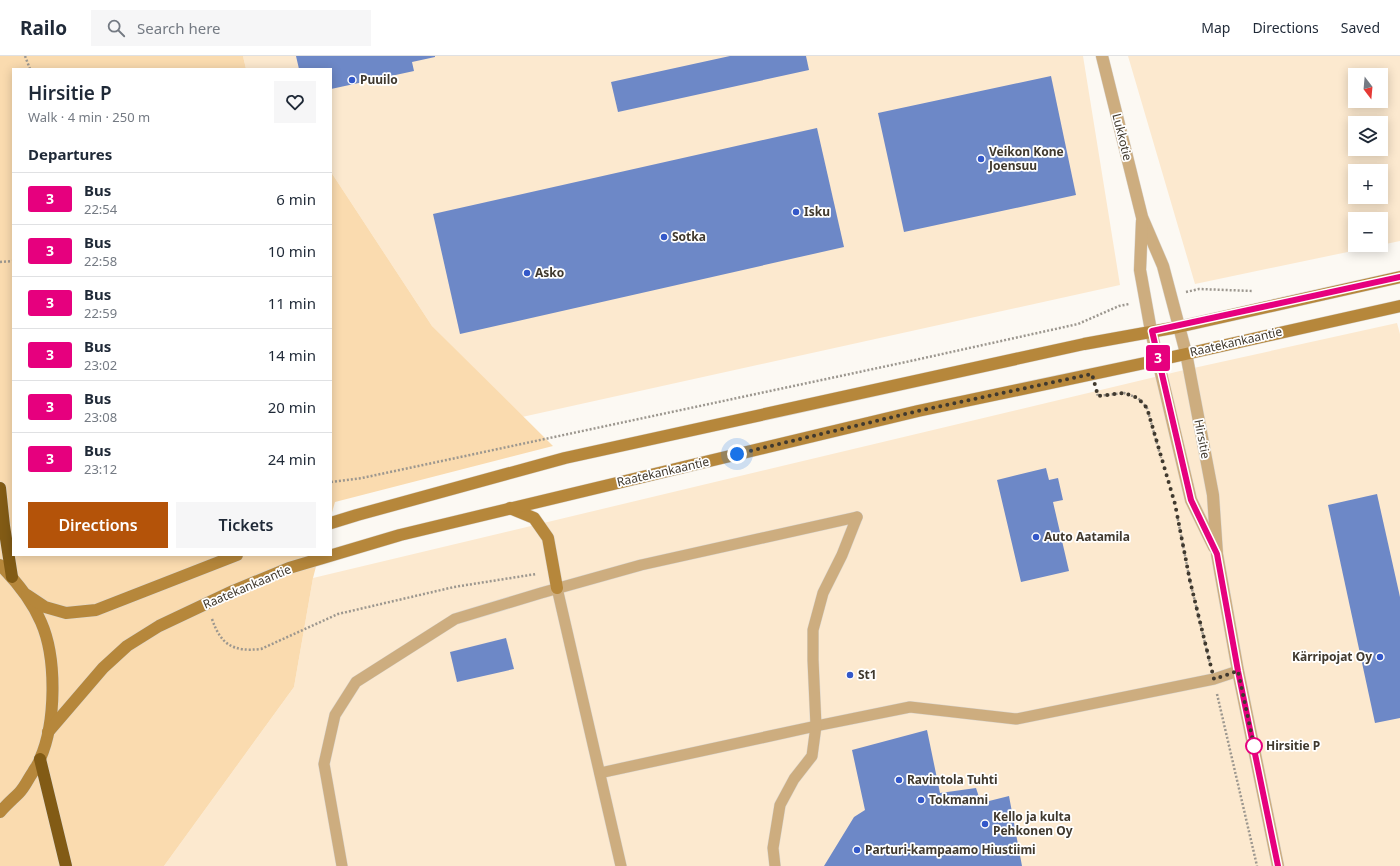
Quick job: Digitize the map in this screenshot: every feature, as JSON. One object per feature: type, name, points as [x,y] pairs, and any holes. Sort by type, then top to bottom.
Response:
[{"type":"highway","points":[[0,488],[12,577]]},
{"type":"highway","points":[[40,760],[66,866]]},
{"type":"main road","points":[[332,523],[357,514],[565,458],[1084,344],[1178,327],[1400,277]]},
{"type":"main road","name":"Raatekankaantie","points":[[332,555],[400,535],[918,411],[1159,360],[1400,306]]},
{"type":"main road","points":[[510,508],[534,518],[548,538],[557,588]]},
{"type":"main road","points":[[23,592],[45,607],[66,613],[96,610],[233,556]]},
{"type":"main road","name":"Raatekankaantie","points":[[48,732],[103,668],[127,646],[159,626],[233,591],[290,568],[330,556]]},
{"type":"main road","points":[[0,565],[12,577],[23,592],[41,622],[50,651],[52,675],[52,706],[48,732],[40,760],[20,792],[0,812]]},
{"type":"street","name":"Lukkotie","points":[[1102,56],[1142,217]]},
{"type":"street","name":"Hirsitie","points":[[1142,217],[1163,266],[1186,353],[1213,495],[1217,554],[1238,671],[1278,866]]},
{"type":"street","name":"Hirsitie","points":[[1142,217],[1140,270],[1152,331],[1191,500],[1217,554]]},
{"type":"lane","points":[[342,866],[324,764],[334,715],[356,682],[455,620],[557,588],[642,565],[857,516],[842,555],[823,593],[813,630],[816,726],[812,756],[794,779],[780,805],[773,848],[775,866]]},
{"type":"lane","points":[[557,588],[621,866]]},
{"type":"lane","points":[[600,773],[910,707],[1016,719],[1214,679],[1238,671]]},
{"type":"path","points":[[25,56],[30,68]]},
{"type":"path","points":[[0,262],[12,260]]},
{"type":"path","points":[[1170,295],[1199,289],[1253,291],[1260,289]]},
{"type":"path","points":[[332,482],[362,478],[1078,324],[1119,306],[1146,301]]},
{"type":"path","points":[[1078,324],[1084,344]]},
{"type":"path","points":[[1092,374],[1098,396],[1124,393],[1138,398],[1147,408],[1162,460]]},
{"type":"path","points":[[1177,512],[1190,581],[1257,866]]},
{"type":"path","points":[[211,614],[217,632],[224,641],[234,648],[246,651],[261,649],[338,614],[454,587],[536,574]]},
{"type":"shaded area","points":[[0,56],[243,56],[246,68],[12,68],[12,556],[319,556],[313,578],[294,687],[164,866],[0,866]]},
{"type":"shaded area","points":[[243,56],[1083,56],[1120,285],[522,417],[432,326],[332,174],[332,68],[246,68]]},
{"type":"shaded area","points":[[1128,56],[1400,56],[1400,241],[1388,244],[1388,212],[1348,212],[1348,252],[1195,284]]},
{"type":"shaded area","points":[[332,174],[432,326],[553,446],[335,502],[332,512]]},
{"type":"shaded area","points":[[1397,323],[1400,334],[1400,866],[164,866],[294,687],[313,578],[1180,371]]},
{"type":"building","name":"Puuilo","points":[[296,56],[435,56],[412,62],[414,71],[332,89],[332,68],[299,68]]},
{"type":"building","points":[[730,56],[806,56],[809,70],[618,112],[611,82]]},
{"type":"building","points":[[1051,76],[1076,195],[904,232],[878,113]]},
{"type":"building","points":[[817,128],[844,247],[460,334],[433,214]]},
{"type":"building","name":"Auto Aatamila","points":[[1046,468],[1049,480],[1058,478],[1063,500],[1053,502],[1069,571],[1021,582],[997,480]]},
{"type":"building","name":"Kärripojat Oy","points":[[1377,494],[1400,597],[1400,718],[1375,723],[1328,505]]},
{"type":"building","points":[[506,638],[514,669],[457,682],[450,652]]},
{"type":"building","name":"Tokmanni","points":[[927,730],[940,793],[976,788],[981,803],[1009,796],[1022,866],[824,866],[854,817],[865,810],[852,750]]},
{"type":"bus line","name":"3","points":[[1278,866],[1238,671],[1217,554],[1191,500],[1152,331],[1178,327],[1400,277]]},
{"type":"place","name":"Puuilo","points":[[352,80]]},
{"type":"place","name":"Veikon Kone Joensuu","points":[[981,159]]},
{"type":"place","name":"Isku","points":[[796,212]]},
{"type":"place","name":"Sotka","points":[[664,237]]},
{"type":"place","name":"Asko","points":[[527,273]]},
{"type":"place","name":"Auto Aatamila","points":[[1036,537]]},
{"type":"place","name":"Kärripojat Oy","points":[[1380,657]]},
{"type":"place","name":"St1","points":[[850,675]]},
{"type":"place","name":"Hirsitie P","points":[[1254,746]]},
{"type":"place","name":"Ravintola Tuhti","points":[[899,780]]},
{"type":"place","name":"Tokmanni","points":[[921,800]]},
{"type":"place","name":"Kello ja kulta Pehkonen Oy","points":[[985,824]]},
{"type":"place","name":"Parturi-kampaamo Hiustiimi","points":[[857,850]]},
{"type":"route","points":[[737,454],[918,411],[1092,374],[1098,396],[1124,393],[1138,398],[1147,408],[1175,504],[1190,581],[1214,679],[1238,671],[1254,746]]}]
